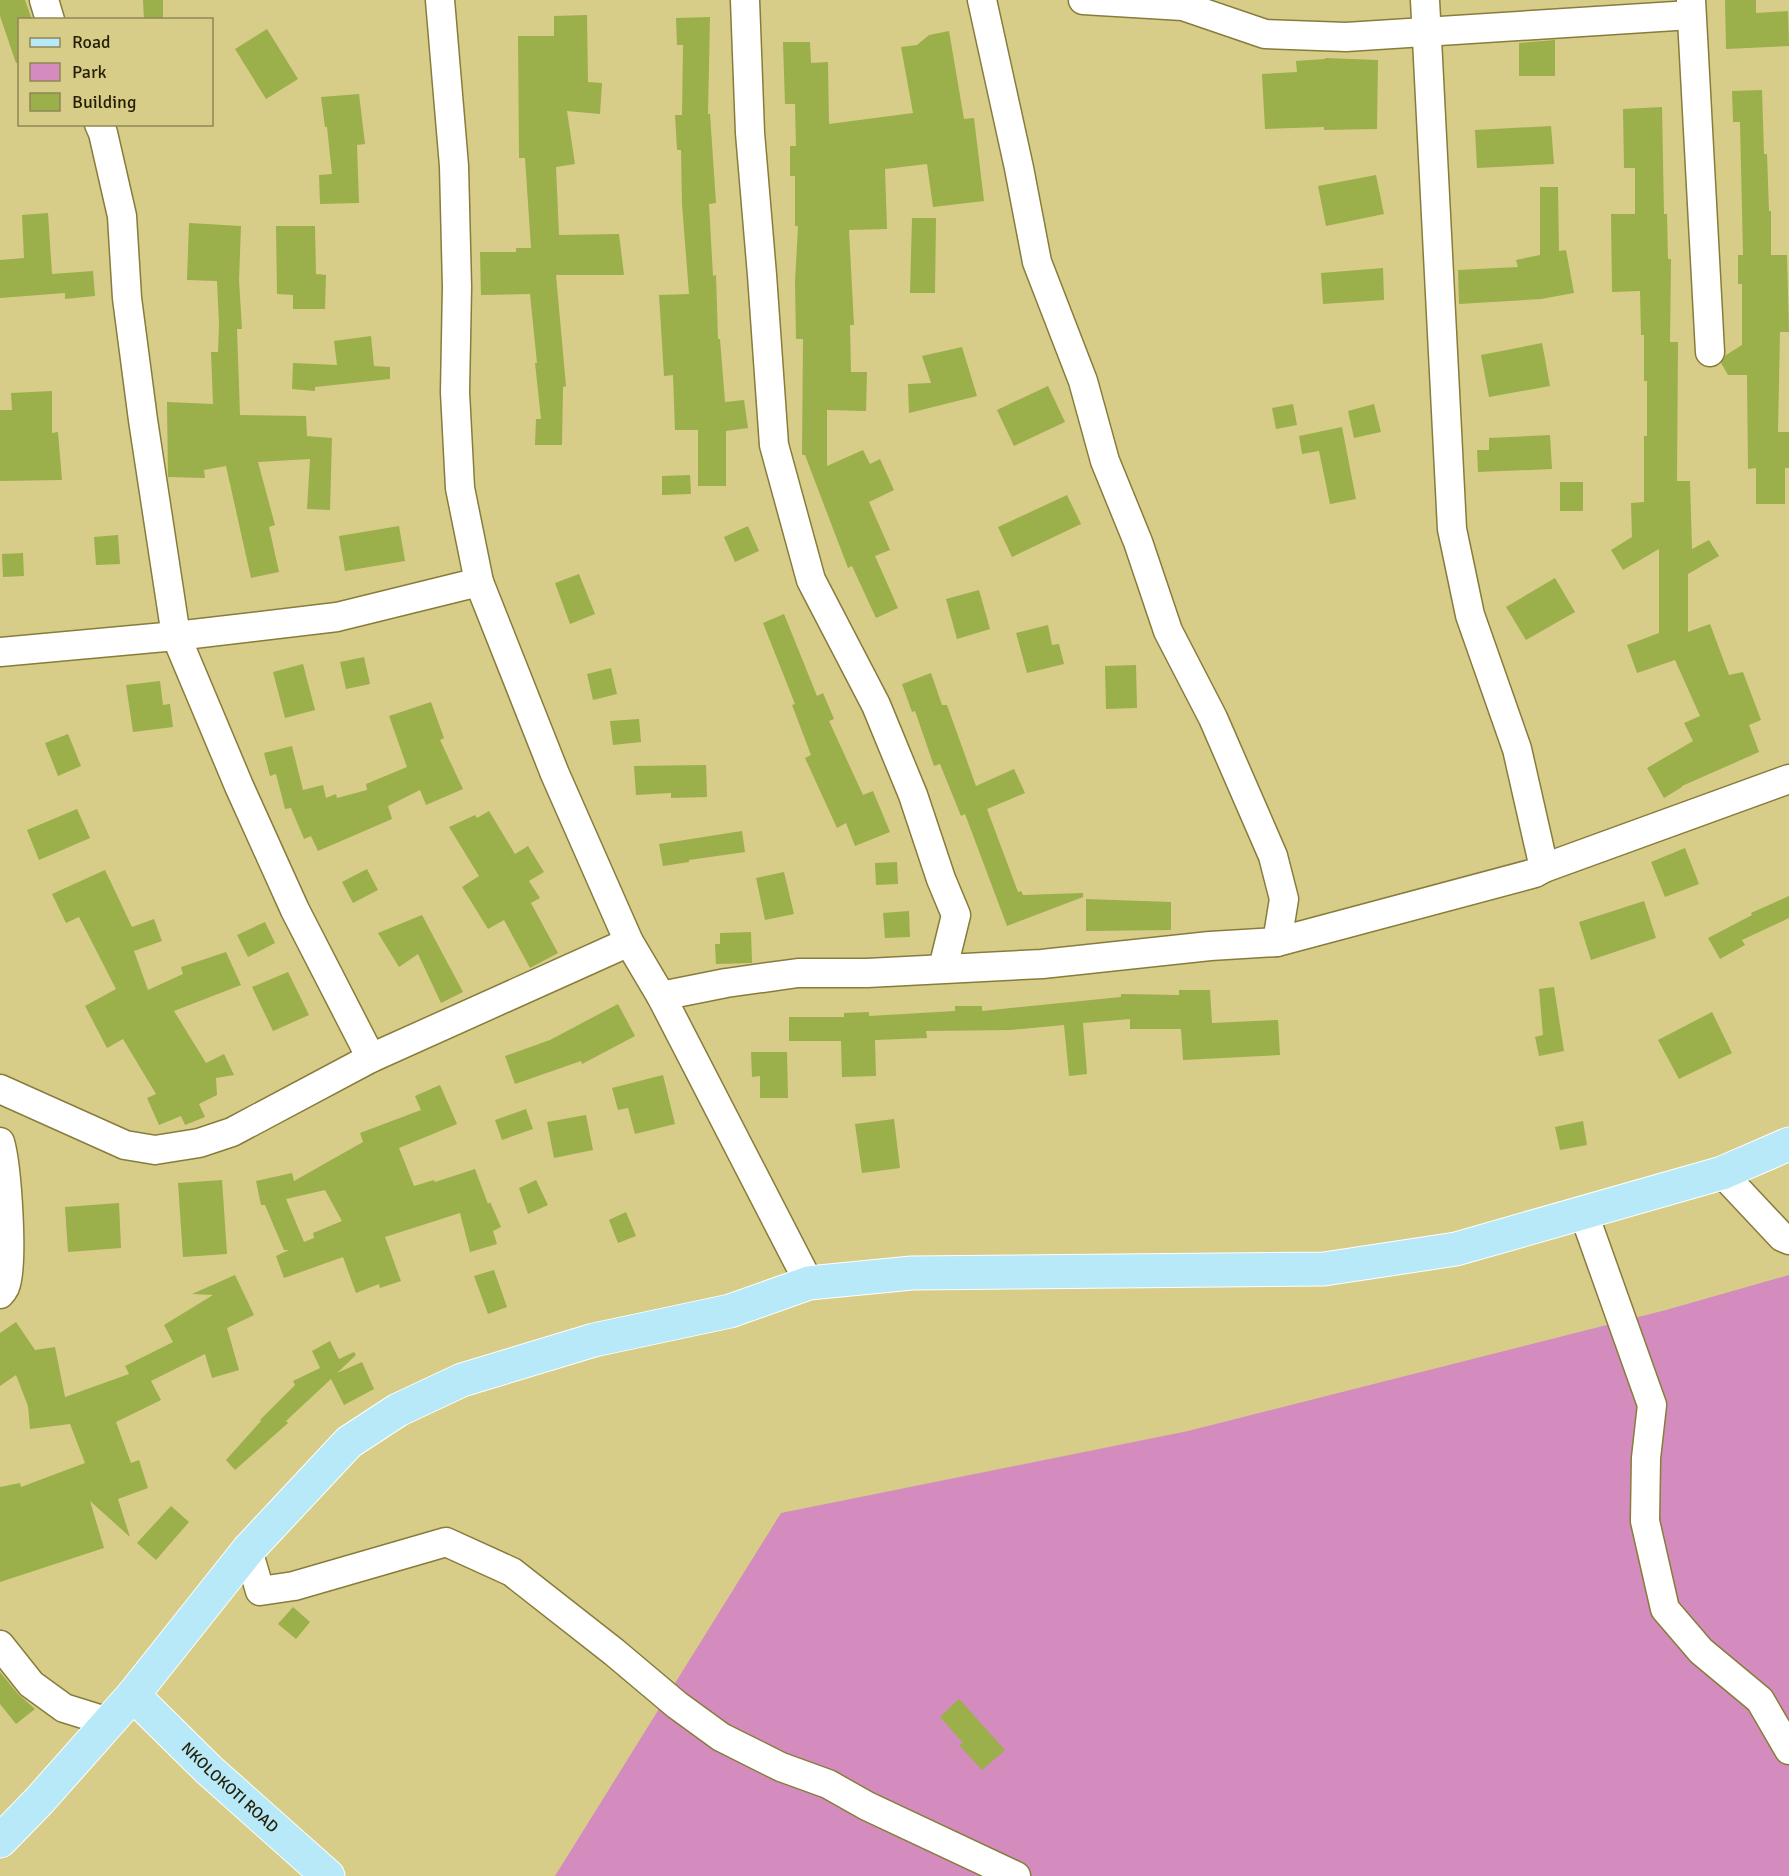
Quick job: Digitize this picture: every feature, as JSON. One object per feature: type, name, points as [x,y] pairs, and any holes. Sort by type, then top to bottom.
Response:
[{"type":"main road","points":[[0,1841],[39,1801],[133,1695],[248,1550],[349,1442],[398,1410],[462,1380],[594,1340],[730,1311],[809,1283],[922,1273],[1324,1269],[1456,1249],[1722,1173],[1789,1144]]},
{"type":"main road","name":"NKOLOKOTI ROAD","points":[[133,1695],[209,1770],[328,1876]]},
{"type":"street","points":[[44,0],[49,18]]},
{"type":"street","points":[[440,0],[454,166],[457,287],[455,392],[460,488],[479,582],[555,774],[629,942],[661,996],[809,1283]]},
{"type":"street","points":[[745,0],[750,133],[774,445],[811,580],[876,705],[914,795],[941,879],[956,915],[943,968]]},
{"type":"street","points":[[982,0],[1037,262],[1083,381],[1105,461],[1138,542],[1168,631],[1213,718],[1273,856],[1284,899],[1277,942]]},
{"type":"street","points":[[1083,0],[1183,3],[1265,34],[1346,37],[1691,8],[1710,352]]},
{"type":"street","points":[[1425,0],[1452,528],[1470,615],[1518,749],[1544,868]]},
{"type":"street","points":[[100,126],[122,216],[127,298],[141,409],[176,636],[239,786],[295,910],[371,1058]]},
{"type":"street","points":[[0,652],[176,636],[337,617],[479,582]]},
{"type":"street","points":[[661,996],[726,983],[798,973],[867,973],[1042,964],[1210,946],[1277,942],[1534,873],[1789,779]]},
{"type":"street","points":[[0,1089],[125,1145],[155,1150],[199,1143],[232,1132],[371,1058],[629,942]]},
{"type":"street","points":[[0,1142],[6,1178],[10,1258],[6,1286],[0,1294]]},
{"type":"street","points":[[1722,1173],[1782,1237],[1789,1240]]},
{"type":"street","points":[[1584,1214],[1652,1405],[1646,1458],[1645,1521],[1665,1609],[1701,1651],[1760,1700],[1789,1750]]},
{"type":"street","points":[[248,1550],[260,1591],[294,1586],[446,1542],[512,1572],[677,1705],[721,1737],[781,1767],[828,1784],[867,1806],[1016,1876]]},
{"type":"street","points":[[0,1645],[32,1684],[64,1708],[109,1722]]},
{"type":"green space","points":[[1789,1275],[1789,1876],[555,1876],[781,1513],[1188,1431],[1666,1310]]},
{"type":"building","points":[[0,0],[25,0],[31,18],[18,18],[18,63],[16,63],[0,16]]},
{"type":"building","points":[[143,0],[163,0],[163,18],[144,18]]},
{"type":"building","points":[[1725,0],[1756,0],[1756,13],[1788,11],[1789,46],[1726,49]]},
{"type":"building","points":[[587,15],[588,82],[602,83],[600,114],[567,111],[575,164],[556,167],[559,235],[619,234],[624,275],[556,275],[566,386],[563,387],[562,445],[535,445],[536,419],[541,419],[530,294],[481,295],[480,252],[516,252],[516,248],[531,248],[525,158],[519,158],[518,36],[554,36],[554,16]]},
{"type":"building","points":[[710,17],[708,114],[710,114],[716,203],[709,204],[713,276],[716,275],[718,339],[720,339],[725,402],[744,400],[748,428],[726,431],[726,486],[698,486],[698,430],[675,430],[673,375],[664,376],[659,295],[689,294],[682,204],[681,150],[677,150],[675,115],[682,115],[683,45],[677,45],[676,18]]},
{"type":"building","points":[[267,29],[298,79],[266,99],[235,49]]},
{"type":"building","points":[[949,31],[964,119],[974,118],[984,201],[933,207],[927,164],[885,169],[887,229],[849,230],[854,325],[850,325],[851,372],[867,372],[866,411],[827,410],[827,466],[863,450],[870,464],[880,459],[894,490],[869,502],[890,550],[875,556],[898,608],[876,618],[852,566],[848,568],[805,455],[802,455],[803,339],[796,339],[795,282],[798,226],[795,226],[795,176],[790,176],[790,146],[796,146],[795,104],[785,104],[783,42],[810,42],[811,63],[828,62],[829,124],[913,113],[901,47],[917,45],[929,35]]},
{"type":"building","points":[[1555,40],[1555,76],[1519,76],[1519,43]]},
{"type":"building","points":[[1325,58],[1378,60],[1377,129],[1324,130],[1324,127],[1265,129],[1262,74],[1297,72],[1296,61]]},
{"type":"building","points":[[1762,90],[1764,154],[1767,154],[1769,211],[1771,211],[1771,255],[1787,255],[1789,332],[1780,332],[1778,432],[1789,432],[1789,468],[1785,468],[1785,504],[1756,504],[1756,468],[1748,469],[1747,375],[1728,375],[1721,363],[1726,355],[1742,345],[1742,284],[1738,284],[1738,255],[1743,255],[1740,122],[1733,122],[1732,91]]},
{"type":"building","points":[[359,94],[365,144],[357,145],[359,203],[320,204],[319,175],[332,174],[321,97]]},
{"type":"building","points":[[1662,107],[1664,214],[1667,214],[1668,259],[1671,259],[1670,342],[1678,342],[1677,481],[1690,481],[1692,549],[1709,540],[1719,556],[1688,574],[1688,632],[1710,624],[1729,675],[1743,672],[1761,720],[1749,725],[1759,752],[1682,786],[1664,798],[1647,768],[1693,741],[1684,723],[1700,716],[1675,660],[1637,673],[1627,645],[1659,633],[1659,549],[1623,570],[1611,550],[1632,537],[1631,503],[1644,502],[1644,436],[1647,436],[1647,381],[1644,381],[1644,335],[1641,335],[1640,291],[1612,292],[1611,214],[1635,214],[1635,168],[1624,168],[1623,109]]},
{"type":"building","points":[[1551,126],[1554,164],[1477,168],[1475,130]]},
{"type":"building","points":[[1376,175],[1384,214],[1326,226],[1318,186]]},
{"type":"building","points":[[1540,187],[1558,187],[1559,251],[1566,250],[1574,293],[1541,299],[1459,304],[1458,270],[1518,267],[1516,260],[1540,255]]},
{"type":"building","points":[[48,213],[52,274],[93,271],[95,296],[65,299],[65,293],[0,298],[0,260],[24,258],[22,215]]},
{"type":"building","points":[[912,218],[936,218],[935,293],[910,293]]},
{"type":"building","points":[[189,223],[241,226],[239,280],[242,329],[237,329],[240,415],[306,416],[307,436],[332,438],[330,510],[307,509],[310,459],[258,462],[275,525],[269,527],[279,572],[251,578],[226,466],[204,470],[205,478],[168,477],[167,402],[213,404],[211,352],[218,352],[217,281],[187,280]]},
{"type":"building","points":[[276,226],[315,226],[316,274],[326,275],[325,309],[293,309],[293,295],[277,294]]},
{"type":"building","points":[[1383,268],[1384,300],[1323,304],[1321,273]]},
{"type":"building","points":[[371,336],[374,366],[390,367],[390,379],[315,387],[315,391],[292,389],[293,363],[337,365],[334,341]]},
{"type":"building","points":[[1542,343],[1550,386],[1489,397],[1481,355]]},
{"type":"building","points":[[962,347],[977,396],[909,413],[908,384],[931,383],[922,356]]},
{"type":"building","points":[[1048,386],[1065,422],[1014,446],[997,410]]},
{"type":"building","points":[[52,391],[52,433],[58,432],[62,480],[0,481],[0,410],[12,410],[11,393]]},
{"type":"building","points":[[1293,404],[1297,425],[1276,429],[1272,408]]},
{"type":"building","points":[[1374,404],[1381,432],[1354,438],[1348,411]]},
{"type":"building","points":[[1342,427],[1356,499],[1330,504],[1319,451],[1302,454],[1299,436]]},
{"type":"building","points":[[1550,435],[1552,469],[1478,472],[1477,450],[1489,450],[1489,438]]},
{"type":"building","points":[[690,475],[691,494],[662,495],[662,476]]},
{"type":"building","points":[[1560,482],[1583,482],[1583,511],[1560,511]]},
{"type":"building","points":[[1067,495],[1081,524],[1012,557],[998,527]]},
{"type":"building","points":[[399,526],[405,561],[345,571],[339,536]]},
{"type":"building","points":[[748,526],[759,551],[735,562],[724,537]]},
{"type":"building","points":[[118,535],[120,564],[96,565],[94,537]]},
{"type":"building","points":[[23,553],[24,576],[3,577],[2,554]]},
{"type":"building","points":[[579,574],[595,614],[570,624],[555,583]]},
{"type":"building","points":[[1555,578],[1575,612],[1526,640],[1506,607]]},
{"type":"building","points":[[979,590],[990,629],[957,639],[946,599]]},
{"type":"building","points":[[784,614],[817,696],[823,693],[834,719],[829,721],[863,795],[873,791],[890,832],[855,846],[846,823],[837,828],[805,758],[811,755],[792,705],[795,704],[763,623]]},
{"type":"building","points":[[1048,625],[1052,645],[1059,644],[1064,664],[1027,673],[1016,633]]},
{"type":"building","points":[[364,657],[370,684],[346,689],[340,662]]},
{"type":"building","points":[[303,664],[315,710],[285,718],[273,672]]},
{"type":"building","points":[[1136,665],[1137,708],[1106,709],[1105,666]]},
{"type":"building","points":[[611,668],[617,694],[593,700],[587,674]]},
{"type":"building","points":[[931,673],[942,705],[947,705],[976,786],[1014,769],[1025,793],[987,809],[1018,892],[1021,891],[1023,895],[1083,893],[1083,897],[1007,926],[965,814],[961,816],[940,764],[934,766],[915,711],[912,712],[902,684]]},
{"type":"building","points":[[160,681],[163,705],[170,704],[173,727],[133,732],[126,685]]},
{"type":"building","points":[[431,702],[444,738],[440,740],[463,789],[426,805],[420,790],[388,806],[392,819],[318,851],[311,836],[304,839],[291,808],[285,809],[276,774],[270,776],[264,753],[292,746],[303,790],[323,785],[326,798],[336,794],[337,798],[367,790],[366,784],[407,767],[389,716]]},
{"type":"building","points":[[639,719],[641,742],[613,745],[610,721]]},
{"type":"building","points":[[68,734],[81,766],[58,776],[45,743]]},
{"type":"building","points":[[706,765],[707,797],[671,798],[671,793],[636,795],[634,766]]},
{"type":"building","points":[[77,809],[90,838],[39,860],[27,830]]},
{"type":"building","points":[[489,811],[515,854],[528,846],[544,872],[529,881],[540,898],[531,903],[558,953],[530,968],[504,920],[488,929],[462,887],[479,876],[449,827],[475,815],[477,818]]},
{"type":"building","points":[[742,831],[745,852],[663,866],[659,844]]},
{"type":"building","points":[[1685,848],[1699,884],[1665,897],[1651,862]]},
{"type":"building","points":[[897,862],[898,884],[876,885],[875,863]]},
{"type":"building","points":[[367,869],[378,890],[353,903],[342,882]]},
{"type":"building","points":[[105,870],[132,927],[154,919],[162,941],[134,951],[148,990],[183,974],[181,967],[226,952],[241,985],[174,1011],[206,1063],[224,1054],[234,1075],[216,1078],[217,1095],[199,1104],[205,1117],[185,1125],[181,1116],[159,1125],[147,1098],[156,1094],[123,1039],[107,1048],[85,1006],[116,989],[79,917],[66,923],[52,894]]},
{"type":"building","points":[[784,872],[794,914],[765,920],[756,878]]},
{"type":"building","points":[[1789,896],[1789,918],[1742,940],[1745,945],[1720,959],[1708,938],[1752,915],[1751,913]]},
{"type":"building","points":[[1086,899],[1171,902],[1171,930],[1086,931]]},
{"type":"building","points":[[1644,901],[1656,938],[1591,960],[1579,922]]},
{"type":"building","points":[[909,911],[910,937],[885,938],[883,913]]},
{"type":"building","points":[[422,915],[463,992],[441,1003],[418,954],[399,967],[378,933]]},
{"type":"building","points":[[265,922],[275,943],[248,957],[237,935]]},
{"type":"building","points":[[751,932],[752,963],[716,964],[715,944],[720,944],[720,933]]},
{"type":"building","points":[[288,972],[309,1015],[273,1031],[252,987]]},
{"type":"building","points":[[1554,987],[1564,1051],[1539,1056],[1535,1037],[1543,1035],[1539,989]]},
{"type":"building","points":[[1179,990],[1210,990],[1212,1023],[1278,1020],[1280,1055],[1183,1060],[1181,1029],[1130,1029],[1130,1019],[1083,1023],[1087,1074],[1069,1076],[1064,1025],[1011,1030],[926,1031],[927,1038],[875,1040],[876,1076],[842,1077],[841,1041],[789,1041],[789,1017],[844,1017],[844,1013],[869,1012],[869,1016],[955,1011],[955,1006],[982,1006],[982,1011],[1121,997],[1121,994],[1179,995]]},
{"type":"building","points":[[618,1004],[635,1036],[582,1064],[581,1061],[515,1084],[505,1056],[550,1040]]},
{"type":"building","points":[[1712,1012],[1732,1053],[1679,1079],[1658,1040]]},
{"type":"building","points":[[751,1052],[787,1052],[788,1098],[760,1098],[760,1076],[752,1077]]},
{"type":"building","points":[[663,1075],[675,1124],[635,1134],[628,1108],[618,1110],[612,1088]]},
{"type":"building","points":[[440,1085],[457,1124],[399,1148],[414,1186],[475,1169],[488,1204],[490,1202],[501,1227],[493,1231],[497,1244],[470,1252],[460,1213],[385,1237],[401,1281],[380,1288],[379,1284],[356,1293],[343,1257],[284,1278],[276,1256],[289,1250],[284,1250],[265,1205],[261,1205],[256,1181],[292,1173],[294,1181],[363,1142],[360,1133],[421,1110],[415,1096]],"holes":[[[325,1190],[342,1221],[313,1233],[314,1238],[304,1242],[286,1199]]]},
{"type":"building","points":[[526,1109],[533,1129],[502,1140],[495,1120]]},
{"type":"building","points":[[586,1115],[593,1150],[554,1158],[547,1122]]},
{"type":"building","points":[[894,1119],[900,1168],[862,1173],[855,1124]]},
{"type":"building","points":[[1583,1121],[1587,1145],[1560,1150],[1555,1127]]},
{"type":"building","points":[[222,1180],[227,1254],[183,1257],[178,1183]]},
{"type":"building","points":[[536,1180],[548,1205],[528,1214],[519,1188]]},
{"type":"building","points":[[119,1203],[121,1248],[68,1252],[65,1207]]},
{"type":"building","points":[[626,1212],[636,1236],[618,1243],[609,1220]]},
{"type":"building","points":[[494,1270],[507,1307],[488,1314],[474,1276]]},
{"type":"building","points":[[235,1275],[254,1315],[227,1328],[239,1370],[212,1378],[205,1354],[151,1381],[161,1400],[116,1422],[131,1463],[139,1460],[148,1488],[118,1499],[130,1537],[90,1501],[104,1548],[0,1582],[0,1487],[20,1483],[21,1487],[85,1463],[70,1424],[30,1429],[28,1406],[16,1375],[0,1386],[0,1333],[16,1322],[35,1350],[55,1347],[65,1397],[129,1374],[125,1366],[173,1342],[164,1325],[213,1295],[192,1294]]},
{"type":"building","points":[[330,1341],[339,1359],[354,1352],[356,1355],[337,1373],[362,1362],[374,1389],[344,1405],[331,1379],[286,1421],[288,1423],[235,1470],[226,1460],[260,1420],[295,1385],[293,1381],[320,1368],[312,1351]]},
{"type":"building","points":[[171,1506],[189,1522],[156,1560],[137,1543]]},
{"type":"building","points":[[293,1607],[310,1622],[296,1639],[278,1624]]},
{"type":"building","points":[[0,1672],[18,1694],[35,1709],[16,1724],[0,1704]]},
{"type":"building","points":[[959,1699],[1005,1750],[982,1770],[959,1745],[963,1743],[940,1717]]}]
